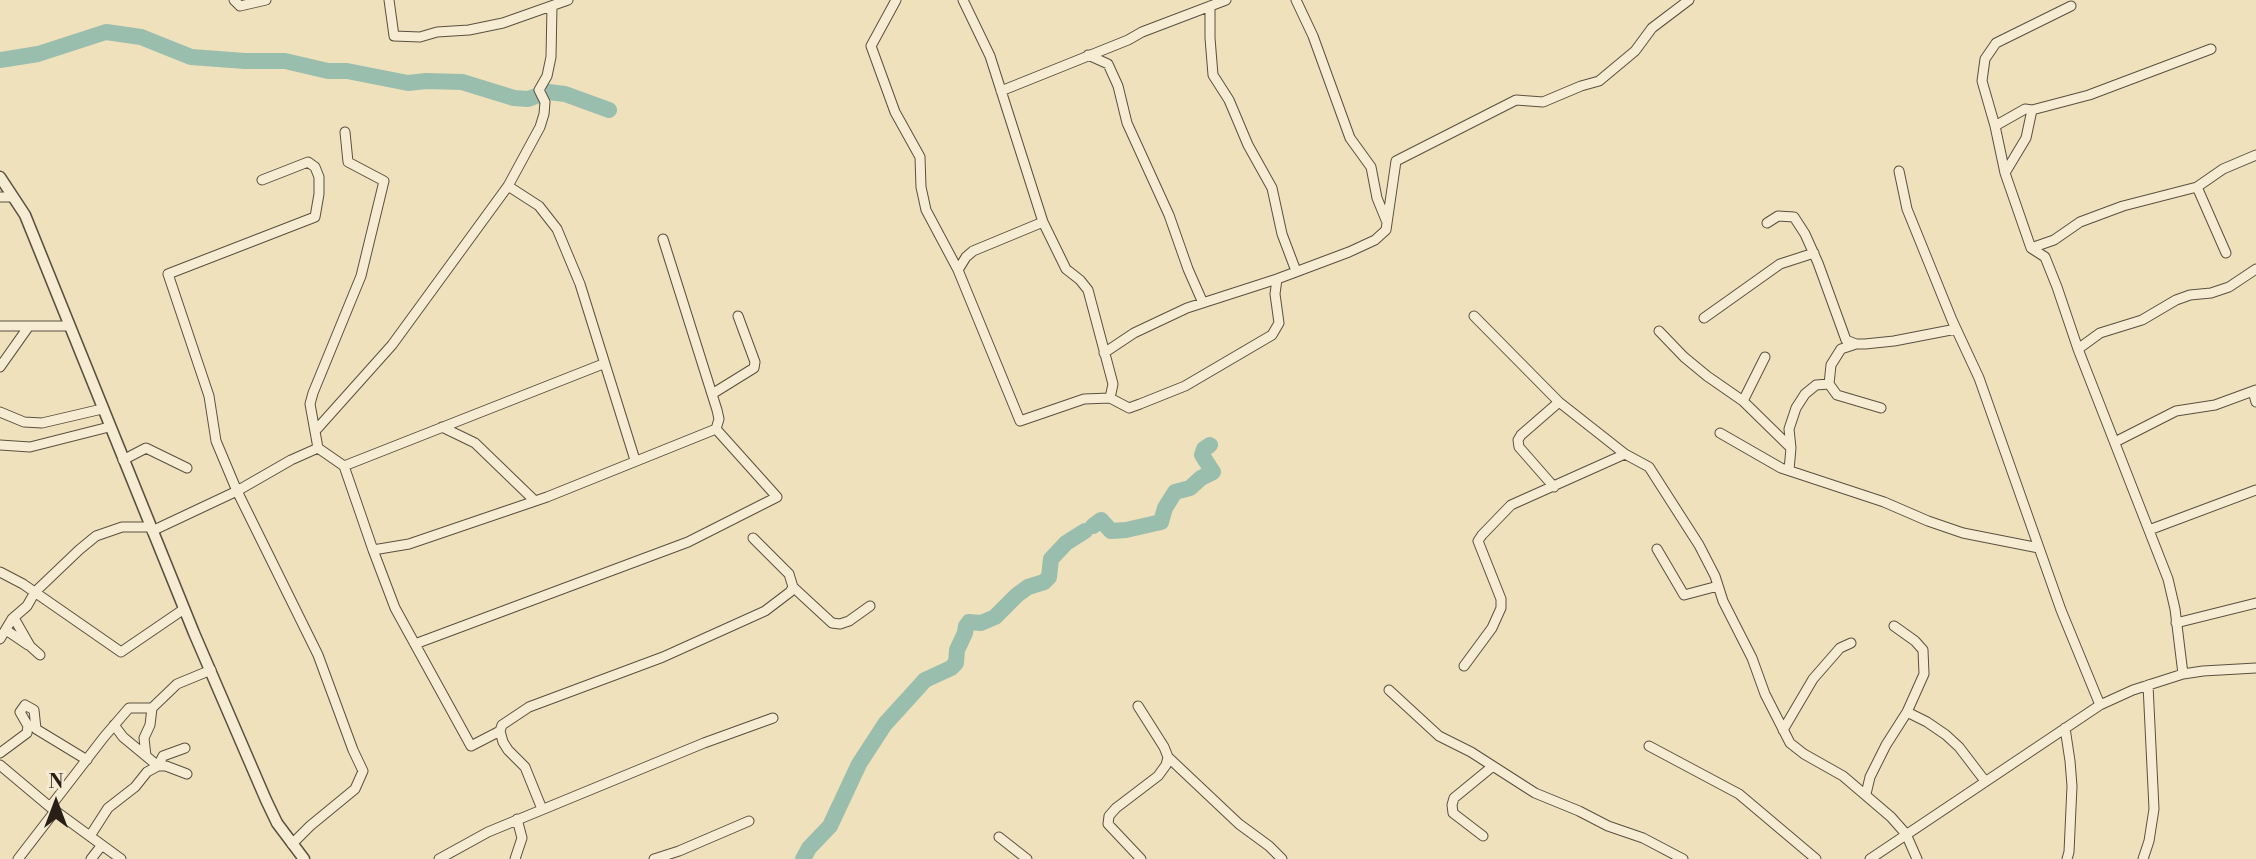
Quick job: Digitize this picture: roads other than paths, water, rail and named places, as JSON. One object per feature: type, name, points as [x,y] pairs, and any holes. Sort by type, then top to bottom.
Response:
[{"type":"street","points":[[234,0],[240,6],[266,0]]},
{"type":"street","points":[[389,0],[394,36],[420,37],[437,32],[469,30],[503,23],[568,0]]},
{"type":"street","points":[[896,0],[871,46],[895,112],[920,157],[921,187],[926,210],[958,270],[1020,421],[1084,399],[1110,398],[1129,408],[1185,386],[1272,335],[1279,323],[1275,294],[1277,279]]},
{"type":"street","points":[[963,0],[990,56],[1043,222],[1066,269],[1088,290],[1113,384],[1110,398]]},
{"type":"street","points":[[1001,91],[1226,0]]},
{"type":"street","points":[[1296,0],[1313,36],[1350,138],[1371,167],[1377,198],[1387,223]]},
{"type":"street","points":[[1104,353],[1134,333],[1203,303],[1349,253],[1375,240],[1386,230],[1396,161],[1516,100],[1543,102],[1599,81],[1635,51],[1652,28],[1689,0]]},
{"type":"street","points":[[316,430],[392,345],[509,186],[540,127],[545,102],[539,90],[547,76],[551,57],[552,6]]},
{"type":"street","points":[[1210,6],[1213,75],[1229,100],[1248,145],[1272,188],[1282,234],[1296,271]]},
{"type":"street","points":[[2071,6],[1996,43],[1985,59],[1982,80],[1996,126],[2005,173],[2031,248],[2045,257],[2168,579],[2183,674]]},
{"type":"street","points":[[1108,64],[1114,46]]},
{"type":"street","points":[[1996,126],[2025,109],[2032,110],[2089,95],[2211,49]]},
{"type":"street","points":[[1088,55],[1108,64],[1118,86],[1127,123],[1170,215],[1188,269],[1203,303]]},
{"type":"street","points":[[2005,173],[2025,138],[2032,110]]},
{"type":"street","points":[[318,449],[310,404],[361,276],[384,181],[348,162],[345,132]]},
{"type":"street","points":[[2031,248],[2054,240],[2080,222],[2123,206],[2196,187],[2223,169],[2256,155]]},
{"type":"street","points":[[261,180],[308,162],[315,167],[319,177],[315,217],[167,274],[209,396],[216,441],[237,491],[318,655],[363,771],[355,789],[292,844]]},
{"type":"street","points":[[1899,172],[1907,209],[1979,378],[2039,548],[2100,705]]},
{"type":"street","points":[[0,177],[25,215],[151,529],[266,800],[277,823],[304,859]]},
{"type":"street","points":[[509,186],[539,206],[557,229],[580,284],[635,460]]},
{"type":"street","points":[[2196,187],[2226,253]]},
{"type":"street","points":[[0,197],[12,197]]},
{"type":"street","points":[[1767,223],[1778,216],[1794,217],[1814,253],[1846,340],[1856,344]]},
{"type":"street","points":[[958,270],[973,251],[1043,222]]},
{"type":"street","points":[[663,239],[719,419],[716,429]]},
{"type":"street","points":[[2045,257],[2054,240]]},
{"type":"street","points":[[1704,318],[1780,264],[1814,253]]},
{"type":"street","points":[[2078,349],[2100,333],[2142,320],[2190,295],[2211,293],[2229,287],[2256,269]]},
{"type":"street","points":[[712,394],[754,368],[755,362],[738,316]]},
{"type":"street","points":[[1474,316],[1559,402],[1625,454],[1649,467],[1699,545],[1790,743],[1866,793],[1906,835],[1917,859]]},
{"type":"street","points":[[0,326],[69,326]]},
{"type":"street","points":[[0,366],[29,326]]},
{"type":"street","points":[[1881,408],[1837,395],[1829,384],[1831,365],[1841,349],[1856,344],[1894,341],[1956,329]]},
{"type":"street","points":[[1659,331],[1684,357],[1743,401],[1791,449]]},
{"type":"street","points":[[1743,401],[1765,357]]},
{"type":"street","points":[[344,466],[603,363]]},
{"type":"street","points":[[1789,470],[1789,429],[1796,408],[1805,394],[1816,385],[1829,384]]},
{"type":"street","points":[[2115,442],[2176,411],[2215,405],[2254,391],[2256,402]]},
{"type":"street","points":[[1554,487],[1520,447],[1518,440],[1559,402]]},
{"type":"street","points":[[0,412],[24,422],[42,423],[102,409]]},
{"type":"street","points":[[0,445],[30,447],[109,427]]},
{"type":"street","points":[[442,427],[475,443],[535,501]]},
{"type":"street","points":[[373,550],[409,544],[535,501],[716,429]]},
{"type":"street","points":[[415,644],[677,546],[777,497],[716,429]]},
{"type":"street","points":[[1720,433],[1752,453],[1789,470],[1884,502],[1963,533],[2039,548]]},
{"type":"street","points":[[123,460],[146,449],[187,468]]},
{"type":"street","points":[[30,646],[3,635],[35,592],[96,536],[122,527],[151,529],[237,491],[291,460],[318,449]]},
{"type":"street","points":[[318,449],[344,466],[395,608],[471,746],[500,731]]},
{"type":"street","points":[[1464,666],[1492,628],[1501,608],[1501,598],[1478,541],[1490,524],[1511,505],[1625,454]]},
{"type":"street","points":[[2149,530],[2256,490]]},
{"type":"street","points":[[752,538],[789,574],[793,587],[832,623],[849,621],[870,606]]},
{"type":"street","points":[[1657,549],[1684,595],[1718,586]]},
{"type":"street","points":[[0,572],[35,592],[121,652],[184,609]]},
{"type":"street","points":[[542,809],[525,767],[508,750],[500,731],[502,725],[529,706],[663,657],[765,611],[793,587]]},
{"type":"street","points":[[2176,623],[2256,603]]},
{"type":"street","points":[[14,618],[30,646],[40,655]]},
{"type":"street","points":[[1866,793],[1870,777],[1907,712],[1924,674],[1923,650],[1894,626]]},
{"type":"street","points":[[1783,730],[1812,680],[1840,648],[1851,643]]},
{"type":"street","points":[[1870,859],[2100,705],[2183,674],[2256,668]]},
{"type":"street","points":[[146,755],[145,738],[152,708],[177,684],[211,670]]},
{"type":"street","points":[[2143,859],[2154,808],[2148,685]]},
{"type":"street","points":[[1389,690],[1439,737],[1471,752],[1535,793],[1608,826],[1643,838],[1683,859]]},
{"type":"street","points":[[2,751],[27,733],[28,726],[20,712],[25,705],[34,710],[36,729],[87,760]]},
{"type":"street","points":[[1138,706],[1168,757],[1239,824],[1282,859]]},
{"type":"street","points":[[18,859],[87,760],[129,708],[152,708]]},
{"type":"street","points":[[1907,712],[1946,735],[1959,747],[1985,782]]},
{"type":"street","points":[[439,859],[517,819],[704,743],[774,718]]},
{"type":"street","points":[[114,725],[123,737],[158,766]]},
{"type":"street","points":[[2065,728],[2072,786],[2067,859]]},
{"type":"street","points":[[1649,746],[1739,794],[1816,859]]},
{"type":"street","points":[[158,766],[163,755],[185,748]]},
{"type":"street","points":[[1141,859],[1108,824],[1110,816],[1116,808],[1158,776],[1168,757]]},
{"type":"street","points":[[0,765],[52,809],[121,859]]},
{"type":"street","points":[[90,836],[108,808],[135,787],[146,772],[158,766],[166,766],[187,774]]},
{"type":"street","points":[[1483,836],[1453,813],[1452,805],[1454,797],[1493,766]]},
{"type":"street","points":[[515,859],[522,838],[517,819]]},
{"type":"street","points":[[654,859],[690,847],[749,821]]},
{"type":"street","points":[[999,837],[1027,859]]},
{"type":"street","points":[[91,859],[102,845]]},
{"type":"waterway","points":[[0,60],[38,54],[106,32],[141,37],[191,57],[285,61],[328,71],[347,71],[408,83],[462,82],[514,98],[528,99],[548,92],[565,94],[609,110]]},
{"type":"waterway","points":[[1093,526],[1101,520],[1111,531],[1161,522],[1165,508],[1175,492],[1190,488],[1213,472],[1202,455],[1204,449],[1210,445]]},
{"type":"waterway","points":[[803,859],[809,848],[830,826],[859,764],[885,724],[925,680],[956,663],[957,650],[969,622],[981,623],[995,617],[1028,587],[1044,582],[1049,577],[1051,559],[1066,543],[1085,531]]}]
